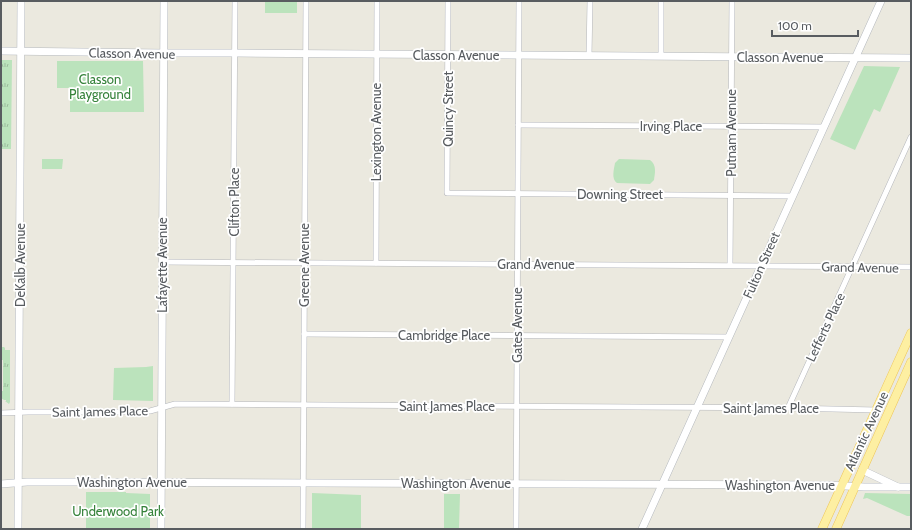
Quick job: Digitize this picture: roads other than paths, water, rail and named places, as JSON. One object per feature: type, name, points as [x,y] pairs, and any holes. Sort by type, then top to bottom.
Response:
[{"type":"main road","name":"DeKalb Avenue","points":[[18,529],[22,1]]},
{"type":"main road","name":"Lafayette Avenue","points":[[160,529],[164,1]]},
{"type":"main road","name":"Fulton Street","points":[[642,529],[881,1]]},
{"type":"main road","name":"Classon Avenue","points":[[1,51],[911,58]]},
{"type":"main road","name":"Atlantic Avenue","points":[[822,529],[911,333]]},
{"type":"main road","name":"Atlantic Avenue","points":[[836,529],[911,362]]},
{"type":"main road","points":[[862,470],[900,488]]},
{"type":"main road","name":"Washington Avenue","points":[[1,484],[28,482],[160,482],[662,484],[911,487]]},
{"type":"street","name":"Clifton Place","points":[[232,404],[235,1]]},
{"type":"street","name":"Greene Avenue","points":[[302,529],[306,1]]},
{"type":"street","name":"Lexington Avenue","points":[[376,263],[377,1]]},
{"type":"street","name":"Quincy Street","points":[[447,193],[448,1]]},
{"type":"street","name":"Gates Avenue","points":[[516,529],[519,1]]},
{"type":"street","points":[[589,56],[590,1]]},
{"type":"street","points":[[661,1],[661,56]]},
{"type":"street","name":"Putnam Avenue","points":[[730,265],[732,1]]},
{"type":"street","name":"Irving Place","points":[[518,125],[824,127]]},
{"type":"street","name":"Lefferts Place","points":[[788,408],[911,137]]},
{"type":"street","name":"Downing Street","points":[[447,193],[793,196]]},
{"type":"street","name":"Grand Avenue","points":[[162,262],[911,267]]},
{"type":"street","name":"Cambridge Place","points":[[304,334],[729,337]]},
{"type":"street","name":"Saint James Place","points":[[1,413],[133,412],[150,411],[175,404],[697,407],[876,410]]},
{"type":"park label","name":"Classon Playground","points":[[100,86]]},
{"type":"park label","name":"Underwood Park","points":[[118,511]]}]
